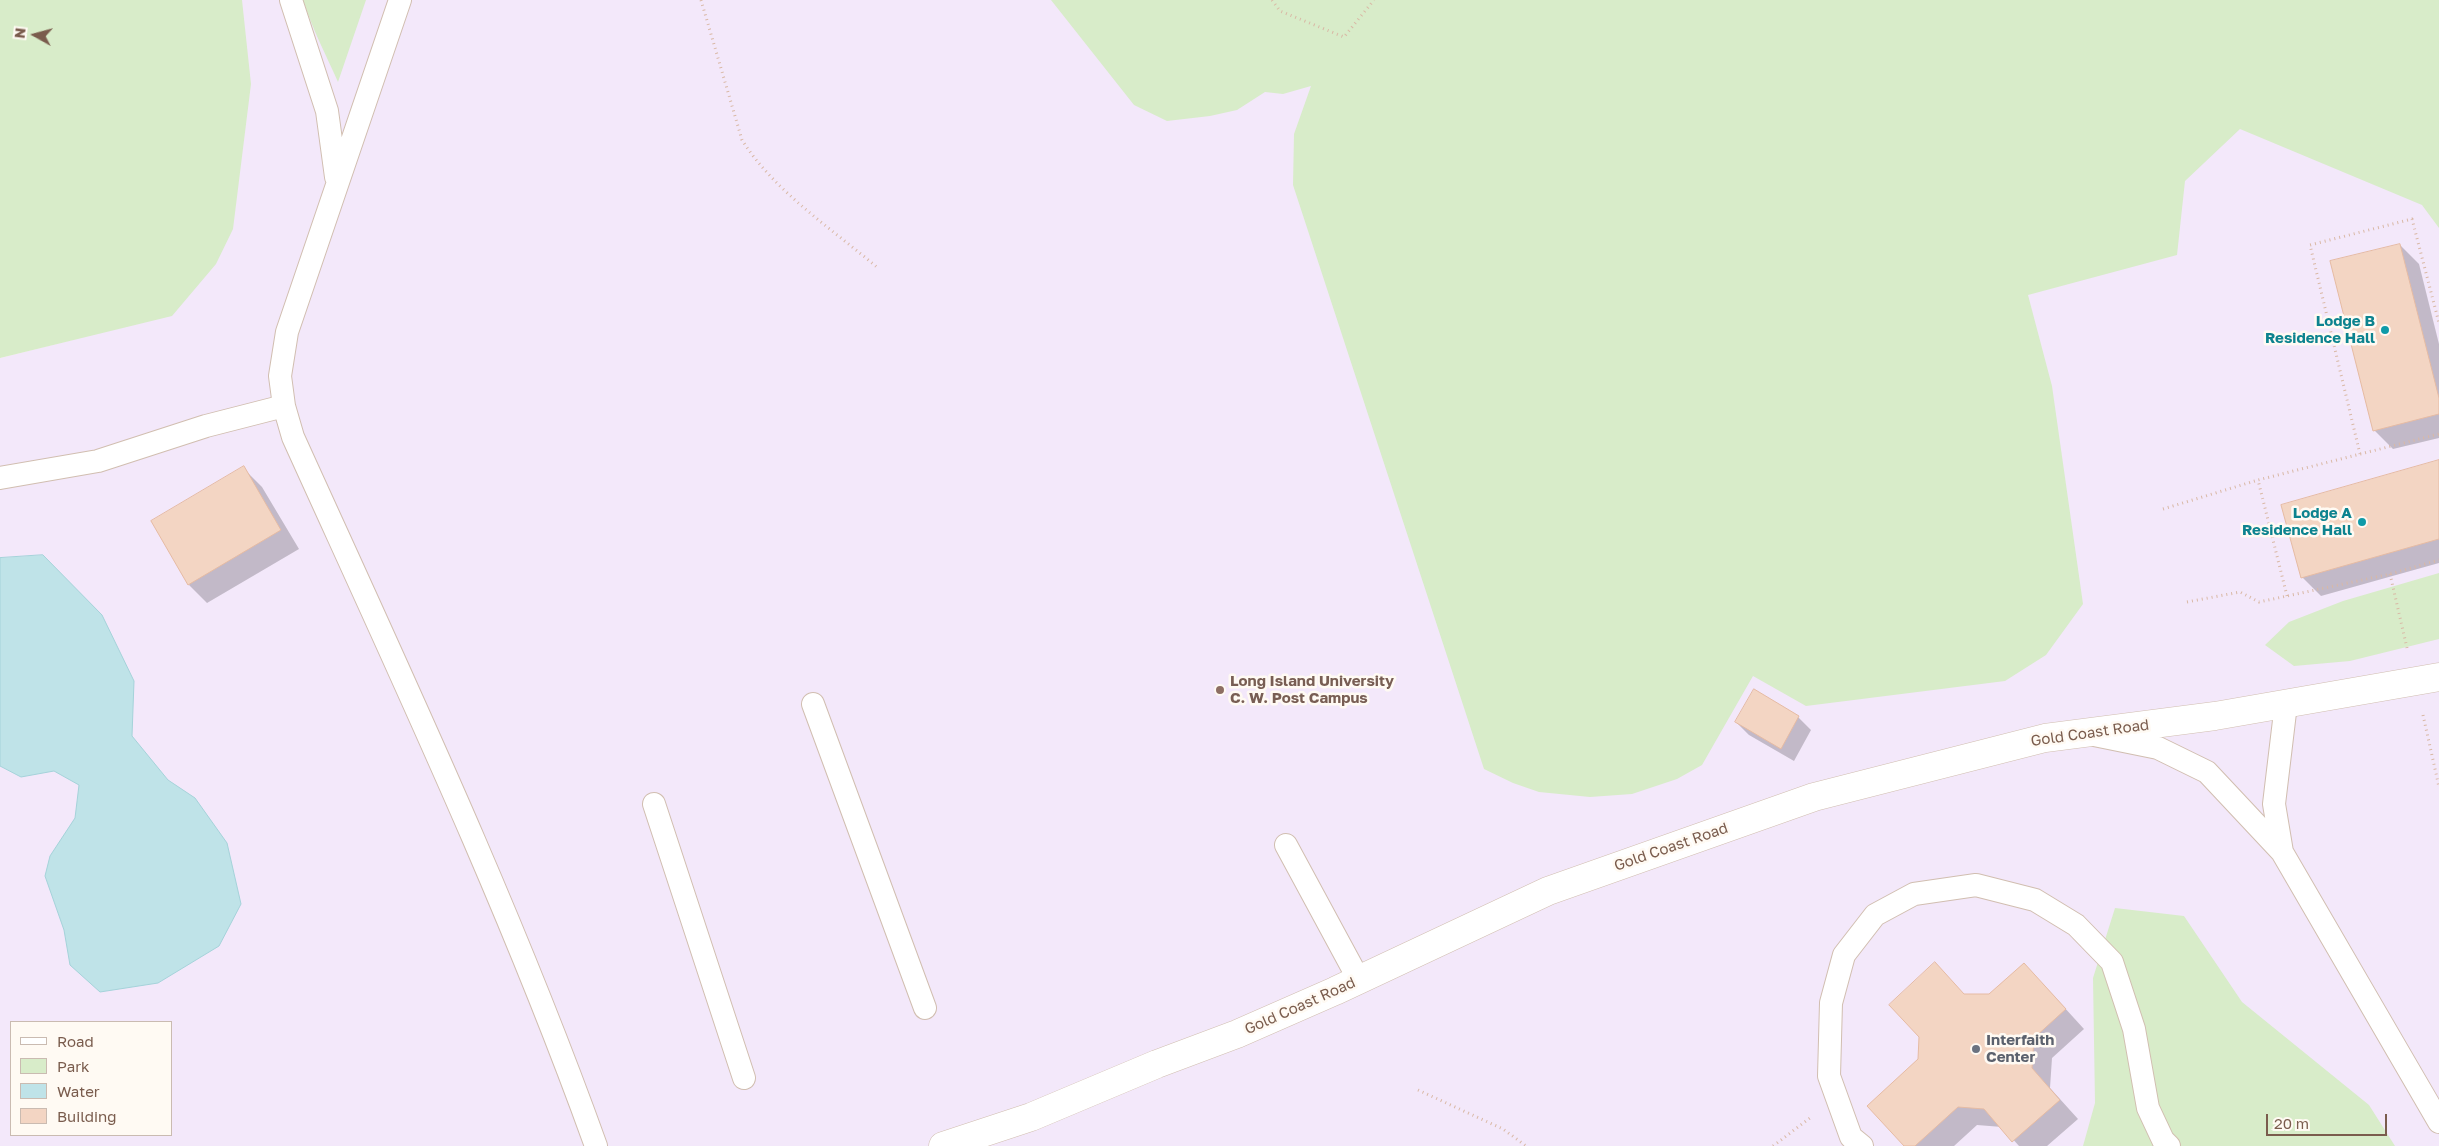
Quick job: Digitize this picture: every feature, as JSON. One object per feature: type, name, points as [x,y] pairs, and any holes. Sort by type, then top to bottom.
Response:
[{"type":"street","name":"Gold Coast Road","points":[[943,1146],[1031,1118],[1157,1064],[1236,1034],[1359,980],[1548,891],[1814,797],[2045,738],[2286,704],[2439,677]]},
{"type":"lane","points":[[291,0],[327,111],[336,185]]},
{"type":"lane","points":[[400,0],[287,332],[280,376],[284,406],[293,437],[455,796],[557,1039],[596,1146]]},
{"type":"lane","points":[[0,478],[98,461],[206,426],[284,406]]},
{"type":"lane","points":[[813,704],[925,1008]]},
{"type":"lane","points":[[2282,852],[2274,804],[2286,704]]},
{"type":"lane","points":[[2083,733],[2158,748],[2207,772],[2282,852],[2439,1122]]},
{"type":"lane","points":[[654,804],[744,1078]]},
{"type":"lane","points":[[1286,846],[1359,980]]},
{"type":"lane","points":[[1862,1146],[1851,1137],[1829,1076],[1830,1003],[1844,955],[1875,915],[1914,894],[1976,885],[2035,900],[2076,926],[2112,962],[2134,1029],[2148,1108],[2163,1140],[2169,1146]]},
{"type":"path","points":[[701,0],[742,140],[754,160],[771,179],[878,268]]},
{"type":"path","points":[[1272,0],[1280,11],[1344,37],[1374,0]]},
{"type":"path","points":[[2360,454],[2310,245],[2412,219],[2439,323]]},
{"type":"path","points":[[2164,509],[2258,480],[2439,434]]},
{"type":"path","points":[[2258,480],[2287,596]]},
{"type":"path","points":[[2187,602],[2240,592],[2259,602],[2390,574],[2439,560]]},
{"type":"path","points":[[2390,574],[2408,654]]},
{"type":"path","points":[[2422,712],[2439,787]]},
{"type":"path","points":[[1418,1090],[1503,1129],[1526,1146]]},
{"type":"path","points":[[1772,1146],[1837,1098]]},
{"type":"shaded area","name":"Long Island University C. W. Post Campus","points":[[104,0],[2439,0],[2439,1146],[0,1146],[0,358],[172,315]]},
{"type":"green space","points":[[0,0],[242,0],[251,84],[233,229],[216,264],[172,316],[0,358]]},
{"type":"green space","points":[[303,0],[366,0],[338,82],[315,31]]},
{"type":"green space","points":[[1051,0],[2439,0],[2439,228],[2422,205],[2240,129],[2185,181],[2177,255],[2028,295],[2052,386],[2083,604],[2046,655],[2005,681],[1806,706],[1753,676],[1702,765],[1677,779],[1632,794],[1590,797],[1539,792],[1513,783],[1484,769],[1293,185],[1294,134],[1311,86],[1283,94],[1265,92],[1237,110],[1210,116],[1167,121],[1134,105]]},
{"type":"green space","points":[[2439,573],[2439,639],[2350,661],[2294,666],[2265,645],[2289,622],[2343,601]]},
{"type":"green space","points":[[2115,908],[2184,916],[2242,1002],[2369,1105],[2395,1146],[2083,1146],[2095,1103],[2093,978]]},
{"type":"water","points":[[43,555],[102,615],[134,681],[132,736],[168,780],[195,798],[227,843],[241,904],[219,946],[158,983],[100,992],[70,965],[64,930],[45,876],[50,856],[75,818],[79,785],[54,771],[21,777],[0,766],[0,558]]},
{"type":"building","name":"Lodge B Residence Hall","points":[[2400,244],[2439,398],[2439,414],[2373,431],[2330,261]]},
{"type":"building","name":"Lodge A Residence Hall","points":[[2439,460],[2439,539],[2301,578],[2281,505]]},
{"type":"building","points":[[244,466],[281,530],[188,585],[151,521]]},
{"type":"building","points":[[1754,689],[1799,716],[1781,749],[1735,722]]},
{"type":"building","name":"Interfaith Center","points":[[1935,962],[1964,994],[1989,994],[2024,963],[2066,1009],[2034,1038],[2032,1068],[2060,1100],[2012,1142],[1984,1109],[1958,1107],[1915,1146],[1904,1146],[1867,1106],[1918,1059],[1919,1037],[1889,1005]]},
{"type":"place","name":"Lodge B Residence Hall","points":[[2385,330]]},
{"type":"place","name":"Lodge A Residence Hall","points":[[2362,522]]},
{"type":"place","name":"Long Island University C. W. Post Campus","points":[[1220,690]]},
{"type":"place","name":"Interfaith Center","points":[[1976,1049]]}]
